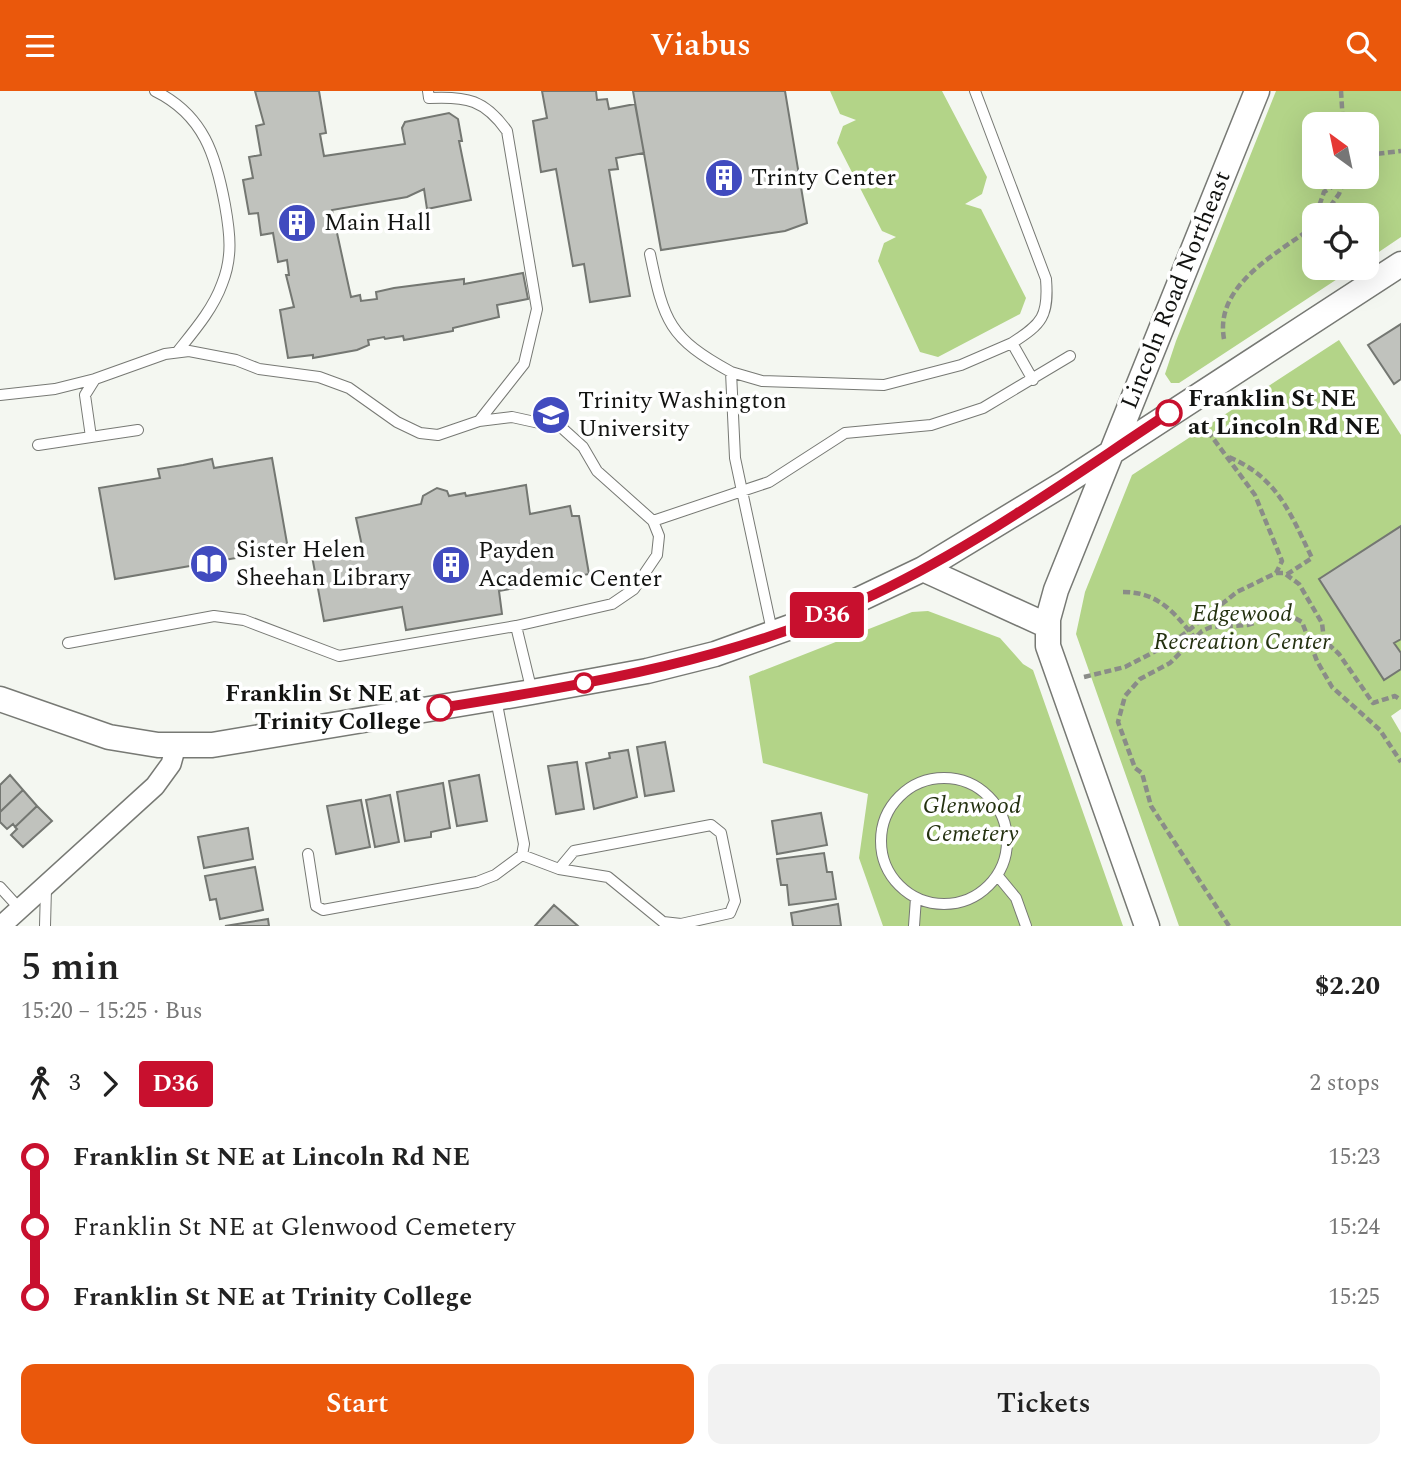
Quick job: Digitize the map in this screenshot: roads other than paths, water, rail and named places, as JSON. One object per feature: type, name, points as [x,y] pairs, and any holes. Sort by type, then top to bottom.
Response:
[{"type":"street","name":"Lincoln Road Northeast","points":[[1147,926],[1048,646],[1048,626],[1053,597],[1257,91]]},
{"type":"street","points":[[0,699],[109,737],[176,746],[231,743],[647,671],[773,636],[855,603],[923,569],[1401,264]]},
{"type":"street","points":[[923,569],[1048,626]]},
{"type":"street","points":[[0,681],[33,710]]},
{"type":"street","points":[[1,926],[155,786],[171,764],[176,746]]},
{"type":"lane","points":[[155,91],[192,120],[207,139],[216,159],[232,241],[222,285],[198,327],[178,351]]},
{"type":"lane","points":[[428,91],[429,98],[480,102],[494,113],[507,131],[537,309],[524,364],[479,421]]},
{"type":"lane","points":[[650,254],[660,300],[680,339],[731,372],[762,380],[884,385],[961,365],[1012,343],[1039,326],[1047,301],[1046,279],[975,91]]},
{"type":"lane","points":[[1012,343],[1033,380]]},
{"type":"lane","points":[[0,395],[55,389],[95,379],[178,351],[236,360],[259,369],[319,377],[349,388],[373,401],[397,422],[420,433],[438,435],[479,421],[512,417],[562,428],[583,447],[605,479],[638,505],[653,521],[659,536],[657,555],[634,589],[612,604],[516,626],[339,656],[244,620],[214,616],[68,643]]},
{"type":"lane","points":[[653,521],[769,482],[845,433],[931,425],[983,408],[1070,356]]},
{"type":"lane","points":[[731,372],[734,458],[773,636]]},
{"type":"lane","points":[[91,437],[85,395],[95,379]]},
{"type":"lane","points":[[38,445],[138,430]]},
{"type":"lane","points":[[516,626],[532,692]]},
{"type":"lane","points":[[308,854],[316,906],[323,910],[477,882],[495,875],[523,855],[524,844],[495,699]]},
{"type":"lane","points":[[948,778],[970,784],[988,795],[1000,813],[1007,833],[1006,855],[998,875],[985,889],[970,899],[952,904],[934,904],[916,898],[899,885],[887,867],[881,847],[883,825],[907,790],[927,781],[948,778]]},
{"type":"lane","points":[[523,855],[559,869],[608,877],[663,922],[681,924],[730,913],[735,901],[721,833],[711,825],[574,851],[559,869]]},
{"type":"lane","points":[[998,875],[1016,898],[1026,926]]},
{"type":"lane","points":[[45,926],[47,884]]},
{"type":"lane","points":[[0,887],[20,909]]},
{"type":"lane","points":[[914,926],[916,898]]},
{"type":"place","name":"Trinty Center","points":[[724,178]]},
{"type":"place","name":"Main Hall","points":[[297,223]]},
{"type":"place","name":"Franklin St NE at Lincoln Rd NE","points":[[1169,413]]},
{"type":"place","name":"Trinity Washington University","points":[[551,415]]},
{"type":"place","name":"Sister Helen Sheehan Library","points":[[209,564]]},
{"type":"place","name":"Payden Academic Center","points":[[451,565]]},
{"type":"place","name":"Franklin St NE at Trinity College","points":[[440,708]]},
{"type":"park label","name":"Edgewood Recreation Center","points":[[1242,628]]},
{"type":"park label","name":"Glenwood Cemetery","points":[[972,820]]}]
